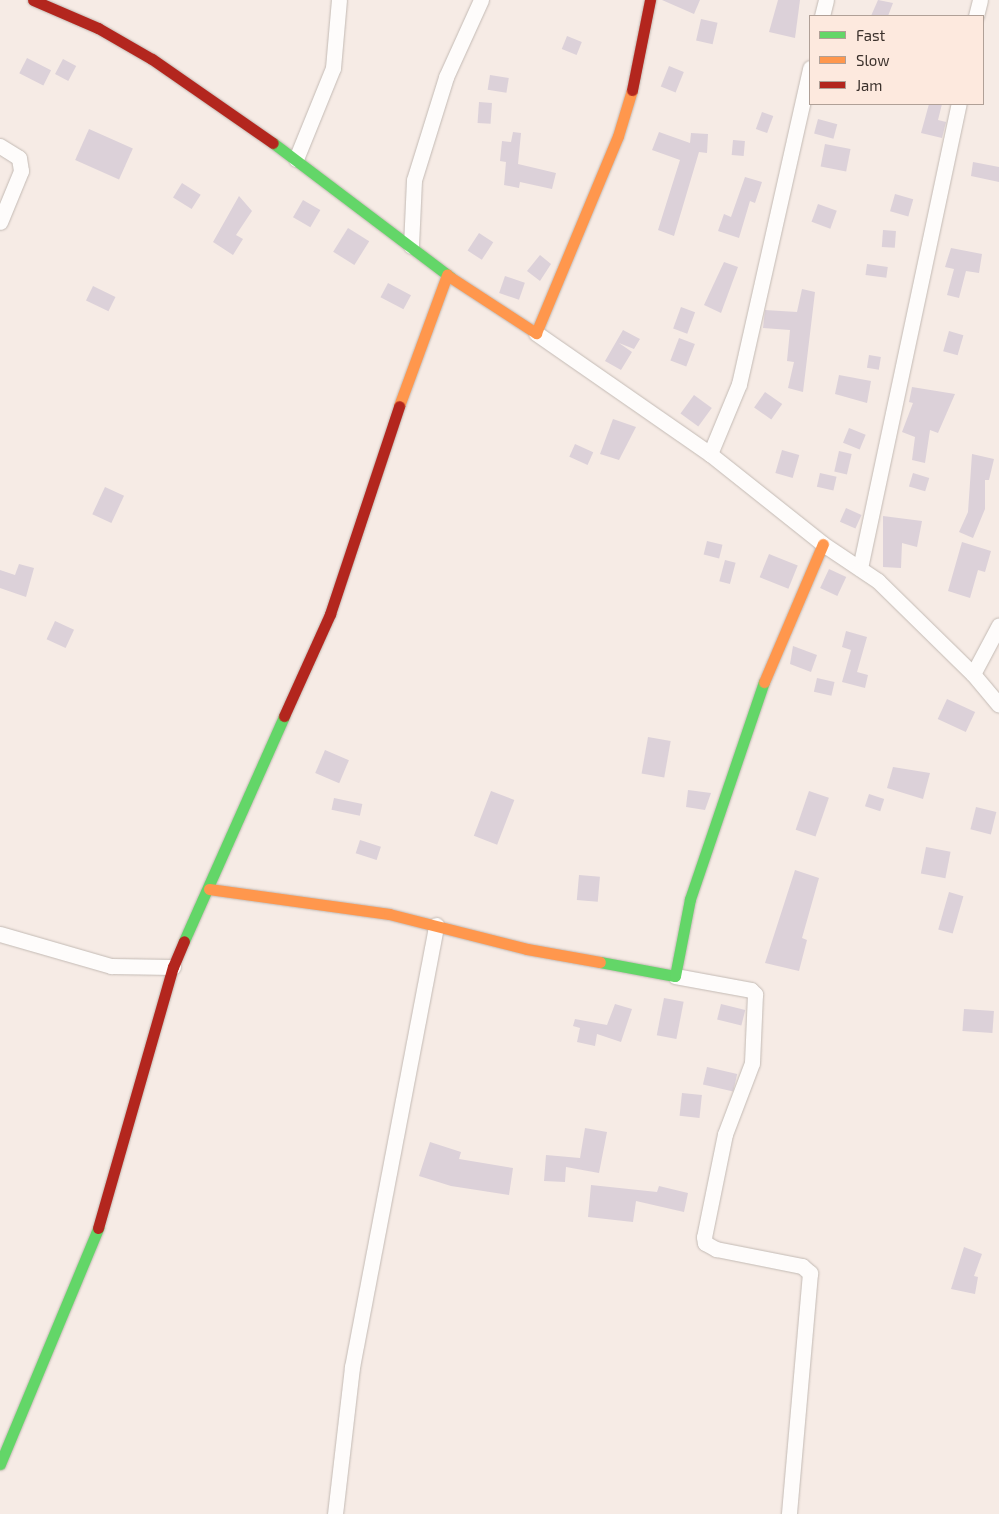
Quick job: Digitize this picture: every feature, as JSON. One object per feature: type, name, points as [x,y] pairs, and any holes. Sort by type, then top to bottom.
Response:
[{"type":"street","points":[[296,159],[333,68],[339,0]]},
{"type":"street","points":[[411,246],[414,180],[446,78],[481,0]]},
{"type":"street","points":[[536,333],[618,136],[636,76],[650,0]]},
{"type":"street","points":[[822,15],[826,0]]},
{"type":"street","points":[[976,15],[980,0]]},
{"type":"street","points":[[38,1],[131,46],[296,159],[447,275],[536,333],[710,454],[823,544],[860,568],[902,602],[973,674],[999,705]]},
{"type":"street","points":[[710,454],[739,384],[809,72]]},
{"type":"street","points":[[860,568],[959,105]]},
{"type":"street","points":[[0,146],[19,158],[21,171],[0,222]]},
{"type":"street","points":[[0,1464],[84,1266],[110,1194],[173,967],[330,614],[375,472],[447,275]]},
{"type":"street","points":[[675,976],[690,899],[727,784],[755,703],[823,544]]},
{"type":"street","points":[[973,674],[999,625]]},
{"type":"street","points":[[209,889],[279,896],[436,925],[528,949],[751,990],[755,994],[752,1063],[725,1134],[704,1237],[705,1243],[716,1249],[802,1266],[810,1274],[789,1514]]},
{"type":"street","points":[[335,1514],[352,1368],[436,925]]},
{"type":"street","points":[[0,934],[111,966],[173,967]]},
{"type":"building","points":[[662,0],[700,0],[694,14]]},
{"type":"building","points":[[778,0],[800,0],[795,38],[769,32]]},
{"type":"building","points":[[878,0],[893,3],[888,15],[871,15]]},
{"type":"building","points":[[701,19],[718,23],[713,44],[696,40]]},
{"type":"building","points":[[567,36],[582,42],[577,55],[562,49]]},
{"type":"building","points":[[27,58],[51,70],[43,85],[19,73]]},
{"type":"building","points":[[63,59],[76,66],[68,81],[55,74]]},
{"type":"building","points":[[669,66],[684,72],[676,92],[661,86]]},
{"type":"building","points":[[490,75],[509,78],[506,93],[488,90]]},
{"type":"building","points":[[479,102],[492,103],[491,124],[478,123]]},
{"type":"building","points":[[929,105],[942,105],[938,120],[946,122],[942,138],[921,133]]},
{"type":"building","points":[[762,112],[773,116],[767,133],[756,129]]},
{"type":"building","points":[[818,119],[837,124],[833,139],[814,133]]},
{"type":"building","points":[[89,129],[133,149],[119,180],[75,160]]},
{"type":"building","points":[[513,132],[521,133],[518,164],[556,173],[552,189],[520,182],[519,188],[504,185],[506,162],[500,161],[502,141],[511,142]]},
{"type":"building","points":[[659,132],[690,143],[691,133],[708,134],[707,153],[699,152],[674,236],[658,230],[680,160],[652,150]]},
{"type":"building","points":[[733,140],[745,141],[744,156],[732,155]]},
{"type":"building","points":[[825,144],[851,149],[846,172],[821,167]]},
{"type":"building","points":[[973,162],[999,167],[999,182],[971,176]]},
{"type":"building","points":[[745,177],[762,182],[755,203],[750,201],[739,238],[718,231],[724,214],[731,217]]},
{"type":"building","points":[[182,183],[201,195],[192,209],[173,197]]},
{"type":"building","points":[[895,194],[913,199],[908,217],[890,211]]},
{"type":"building","points":[[239,196],[252,211],[236,235],[243,239],[233,255],[213,242]]},
{"type":"building","points":[[303,200],[320,210],[310,227],[293,217]]},
{"type":"building","points":[[818,204],[837,211],[830,229],[812,222]]},
{"type":"building","points":[[348,228],[369,241],[354,265],[333,252]]},
{"type":"building","points":[[883,230],[896,231],[895,248],[882,247]]},
{"type":"building","points":[[479,233],[493,242],[482,260],[468,251]]},
{"type":"building","points":[[951,248],[982,254],[979,273],[966,271],[959,298],[947,295],[954,269],[945,267]]},
{"type":"building","points":[[540,255],[551,264],[540,281],[527,271]]},
{"type":"building","points":[[724,262],[738,267],[721,313],[704,305]]},
{"type":"building","points":[[867,264],[888,267],[886,278],[865,275]]},
{"type":"building","points":[[505,276],[525,283],[519,300],[499,293]]},
{"type":"building","points":[[388,283],[411,295],[403,309],[380,297]]},
{"type":"building","points":[[93,286],[115,297],[108,311],[86,300]]},
{"type":"building","points":[[802,289],[815,292],[803,392],[788,388],[794,362],[787,361],[790,330],[763,328],[765,310],[797,312]]},
{"type":"building","points":[[681,307],[695,312],[687,334],[673,329]]},
{"type":"building","points":[[623,330],[640,339],[634,349],[619,343],[632,352],[621,370],[605,361]]},
{"type":"building","points":[[949,331],[963,335],[958,355],[943,351]]},
{"type":"building","points":[[679,338],[695,344],[686,366],[670,360]]},
{"type":"building","points":[[869,355],[881,357],[879,370],[867,368]]},
{"type":"building","points":[[839,375],[871,381],[867,403],[835,394]]},
{"type":"building","points":[[912,387],[955,394],[938,433],[930,430],[925,463],[912,460],[915,437],[902,432],[913,403],[909,402]]},
{"type":"building","points":[[765,392],[782,404],[771,420],[754,408]]},
{"type":"building","points":[[694,395],[712,408],[698,427],[680,414]]},
{"type":"building","points":[[613,419],[636,427],[619,460],[600,454]]},
{"type":"building","points":[[849,428],[866,435],[860,450],[843,443]]},
{"type":"building","points":[[575,444],[593,452],[588,465],[569,457]]},
{"type":"building","points":[[782,450],[799,455],[793,478],[775,473]]},
{"type":"building","points":[[839,451],[852,454],[847,474],[834,471]]},
{"type":"building","points":[[972,454],[994,459],[989,480],[985,480],[985,509],[973,538],[959,532],[968,512]]},
{"type":"building","points":[[820,473],[837,477],[833,490],[817,487]]},
{"type":"building","points":[[913,473],[929,478],[925,491],[909,486]]},
{"type":"building","points":[[105,487],[124,496],[111,523],[92,514]]},
{"type":"building","points":[[846,508],[862,515],[855,529],[840,522]]},
{"type":"building","points":[[883,516],[922,521],[917,547],[902,543],[901,568],[883,567]]},
{"type":"building","points":[[707,541],[723,545],[719,558],[704,555]]},
{"type":"building","points":[[962,542],[991,551],[985,572],[978,570],[970,598],[948,591]]},
{"type":"building","points":[[769,554],[798,566],[788,589],[760,577]]},
{"type":"building","points":[[725,560],[736,563],[730,584],[719,581]]},
{"type":"building","points":[[19,564],[34,568],[26,597],[0,588],[0,570],[15,575]]},
{"type":"building","points":[[829,569],[846,577],[837,596],[820,588]]},
{"type":"building","points":[[55,621],[74,630],[66,648],[47,639]]},
{"type":"building","points":[[846,631],[867,637],[857,672],[868,675],[865,688],[842,682],[851,650],[842,647]]},
{"type":"building","points":[[793,646],[817,655],[811,672],[790,664]]},
{"type":"building","points":[[817,678],[835,682],[831,696],[814,692]]},
{"type":"building","points":[[947,699],[975,712],[966,732],[938,719]]},
{"type":"building","points":[[648,737],[671,741],[664,777],[642,773]]},
{"type":"building","points":[[325,750],[349,760],[339,783],[315,773]]},
{"type":"building","points":[[893,767],[930,773],[923,799],[887,788]]},
{"type":"building","points":[[688,790],[711,793],[705,810],[686,807]]},
{"type":"building","points":[[491,791],[514,800],[497,845],[474,836]]},
{"type":"building","points":[[809,791],[829,798],[816,837],[796,830]]},
{"type":"building","points":[[869,794],[884,799],[880,811],[865,806]]},
{"type":"building","points":[[334,798],[362,804],[360,816],[332,810]]},
{"type":"building","points":[[976,807],[996,812],[991,834],[970,829]]},
{"type":"building","points":[[360,840],[381,847],[377,860],[356,853]]},
{"type":"building","points":[[926,847],[951,852],[945,878],[921,874]]},
{"type":"building","points":[[795,870],[819,878],[802,938],[807,940],[799,971],[765,963]]},
{"type":"building","points":[[579,875],[600,877],[598,902],[577,900]]},
{"type":"building","points":[[949,892],[963,896],[953,934],[938,929]]},
{"type":"building","points":[[664,998],[684,1002],[676,1039],[657,1035]]},
{"type":"building","points":[[615,1004],[632,1009],[621,1042],[597,1034],[595,1046],[577,1042],[580,1028],[573,1026],[575,1019],[607,1025]]},
{"type":"building","points":[[721,1004],[745,1010],[741,1026],[717,1020]]},
{"type":"building","points":[[964,1009],[994,1011],[992,1033],[962,1031]]},
{"type":"building","points":[[707,1067],[737,1074],[733,1092],[703,1085]]},
{"type":"building","points":[[682,1093],[702,1095],[699,1118],[680,1116]]},
{"type":"building","points":[[585,1128],[607,1132],[599,1173],[566,1167],[565,1182],[544,1181],[546,1155],[580,1158]]},
{"type":"building","points":[[430,1142],[461,1152],[459,1159],[513,1168],[509,1195],[451,1186],[419,1176]]},
{"type":"building","points":[[591,1185],[657,1192],[659,1186],[688,1193],[684,1212],[636,1201],[633,1222],[588,1217]]},
{"type":"building","points":[[964,1247],[982,1254],[974,1276],[978,1277],[975,1294],[951,1289]]},
{"type":"traffic: fast","points":[[273,143],[450,277]]},
{"type":"traffic: fast","points":[[600,962],[675,976],[690,899],[764,682]]},
{"type":"traffic: fast","points":[[184,941],[284,716]]},
{"type":"traffic: fast","points":[[0,1464],[98,1228]]},
{"type":"traffic: slow","points":[[450,277],[536,333],[618,136],[632,90]]},
{"type":"traffic: slow","points":[[399,406],[447,275]]},
{"type":"traffic: slow","points":[[764,682],[823,544]]},
{"type":"traffic: slow","points":[[209,889],[389,914],[527,949],[600,962]]},
{"type":"traffic: jam","points":[[33,0],[98,28],[152,59],[273,143]]},
{"type":"traffic: jam","points":[[632,90],[650,0]]},
{"type":"traffic: jam","points":[[284,716],[330,614],[399,406]]},
{"type":"traffic: jam","points":[[98,1228],[173,967],[184,941]]}]
